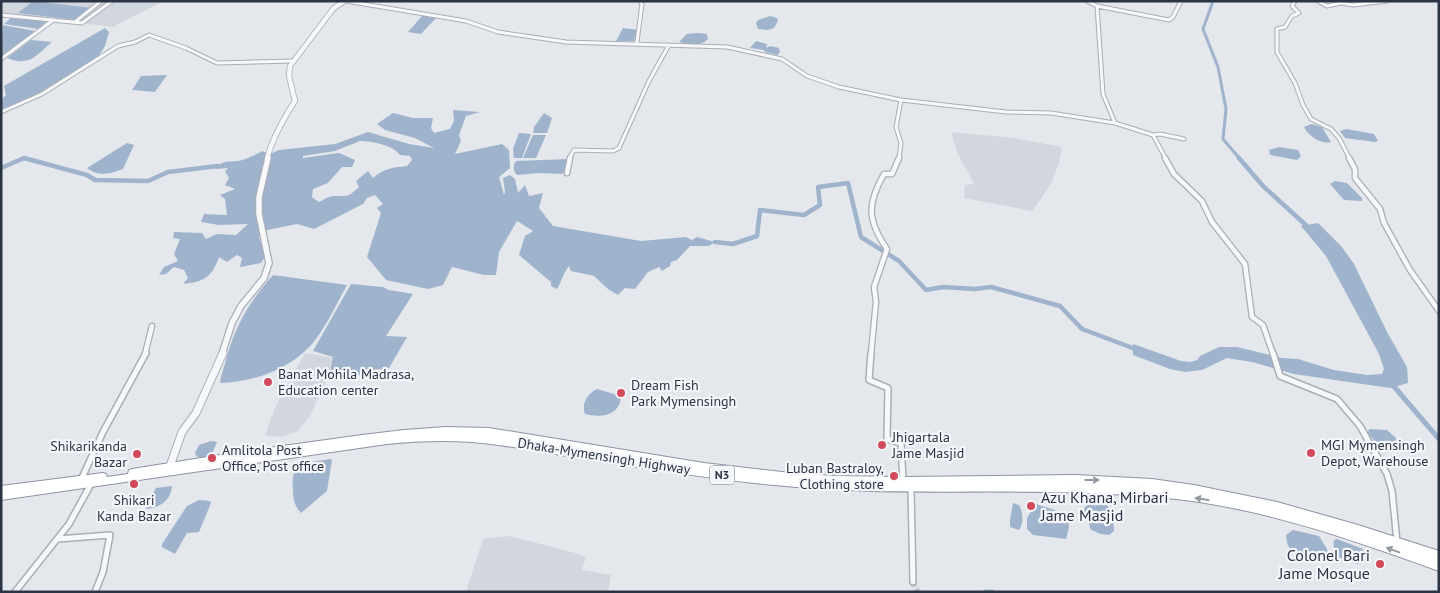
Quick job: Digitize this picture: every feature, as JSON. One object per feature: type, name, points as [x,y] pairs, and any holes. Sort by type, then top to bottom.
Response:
[{"type":"highway","name":"Dhaka-Mymensingh Highway","points":[[1,496],[92,484],[169,470],[401,434],[450,430],[489,432],[763,474],[835,480],[903,482],[1110,480],[1157,484],[1208,491],[1277,505],[1356,528],[1439,556]]},
{"type":"highway","name":"Dhaka-Mymensingh Highway","points":[[1,490],[439,436],[510,441],[695,471],[805,484],[910,489],[1115,489],[1179,495],[1242,505],[1308,521],[1439,566]]},
{"type":"street","points":[[75,22],[101,1]]},
{"type":"street","points":[[1,15],[52,21],[84,22],[112,1]]},
{"type":"street","points":[[169,470],[182,432],[196,413],[212,380],[231,331],[232,323],[241,306],[264,278],[269,263],[258,206],[269,151],[287,113],[295,101],[289,76],[292,61],[333,9],[345,1],[466,21],[498,32],[566,42],[727,47],[746,50],[782,59],[807,76],[823,82],[901,100],[1006,112],[1051,113],[1115,123],[1153,135],[1160,134],[1184,139]]},
{"type":"street","points":[[637,42],[641,26],[638,18],[642,4],[640,1]]},
{"type":"street","points":[[1087,1],[1097,6],[1169,20],[1181,1]]},
{"type":"street","points":[[1296,1],[1292,6],[1298,13],[1292,16],[1284,27],[1277,29],[1278,55],[1295,82],[1303,105],[1311,119],[1331,129],[1339,138],[1355,169],[1355,178],[1383,214],[1384,223],[1410,270],[1439,311]]},
{"type":"street","points":[[1318,1],[1327,6],[1341,3],[1353,5],[1387,1]]},
{"type":"street","points":[[1097,6],[1103,94],[1115,123]]},
{"type":"street","points":[[1,59],[52,21]]},
{"type":"street","points":[[1,112],[42,94],[118,46],[149,36],[186,48],[217,63],[292,61]]},
{"type":"street","points":[[567,173],[570,156],[574,150],[613,151],[619,148],[649,81],[669,45]]},
{"type":"street","points":[[901,100],[896,127],[901,143],[899,158],[892,174],[884,174],[874,192],[873,222],[877,236],[887,249],[874,287],[876,302],[869,380],[888,388],[887,439],[901,444],[903,482]]},
{"type":"street","points":[[1153,135],[1174,174],[1202,202],[1212,222],[1245,264],[1252,317],[1266,331],[1280,376],[1337,399],[1360,426],[1387,474],[1392,491],[1398,542]]},
{"type":"street","points":[[81,480],[98,443],[147,351],[152,336],[152,326]]},
{"type":"street","points":[[15,592],[69,524],[92,484]]},
{"type":"street","points":[[910,489],[914,582]]},
{"type":"street","points":[[58,539],[110,535],[105,555],[103,579],[95,592]]},
{"type":"shaded area","points":[[1,1],[163,1],[113,27],[1,14]]},
{"type":"shaded area","points":[[951,132],[1014,138],[1062,147],[1059,163],[1051,184],[1032,211],[964,198],[965,185],[974,184],[957,152]]},
{"type":"shaded area","points":[[305,353],[333,358],[325,383],[310,416],[297,432],[279,437],[265,435],[276,405]]},
{"type":"shaded area","points":[[510,536],[586,557],[582,570],[611,575],[608,592],[466,592],[483,539]]},
{"type":"water","points":[[33,1],[92,8],[76,20],[18,13]]},
{"type":"water","points":[[423,15],[437,17],[421,34],[408,32]]},
{"type":"water","points":[[770,16],[777,18],[778,21],[774,28],[768,30],[758,29],[756,23],[758,20]]},
{"type":"water","points":[[11,18],[47,21],[38,29],[4,24]]},
{"type":"water","points":[[3,25],[35,31],[1,57]]},
{"type":"water","points":[[105,28],[109,32],[105,46],[98,57],[31,98],[1,110],[1,100],[6,95],[4,86]]},
{"type":"water","points":[[623,28],[638,30],[634,41],[616,41]]},
{"type":"water","points":[[687,34],[707,34],[708,39],[698,44],[679,42]]},
{"type":"water","points":[[31,40],[52,42],[27,61],[7,58]]},
{"type":"water","points":[[756,41],[767,44],[766,48],[770,46],[779,48],[780,52],[777,55],[765,52],[764,50],[750,48]]},
{"type":"water","points":[[167,75],[155,92],[132,90],[141,76]]},
{"type":"water","points":[[453,110],[480,112],[466,116],[459,135],[461,141],[455,154],[502,144],[509,150],[510,168],[499,177],[504,195],[503,178],[510,175],[515,179],[518,193],[525,185],[529,196],[543,193],[539,208],[553,226],[641,241],[686,237],[692,240],[697,237],[715,242],[709,246],[690,246],[677,260],[671,262],[670,266],[662,271],[659,267],[648,272],[635,289],[625,288],[618,295],[608,289],[594,276],[571,271],[569,266],[557,289],[551,286],[551,282],[519,255],[525,236],[533,231],[517,221],[499,252],[496,275],[484,275],[452,267],[443,285],[428,289],[386,280],[367,257],[381,213],[377,208],[383,204],[375,195],[367,198],[363,204],[314,229],[297,224],[263,231],[259,237],[265,257],[261,263],[240,267],[242,258],[237,255],[227,262],[219,257],[210,274],[202,280],[183,284],[188,278],[184,270],[174,267],[166,274],[159,275],[164,267],[178,261],[174,254],[180,239],[173,238],[174,232],[202,233],[206,239],[217,234],[236,235],[248,224],[219,225],[201,222],[204,214],[227,215],[225,199],[220,195],[235,189],[225,185],[229,178],[225,171],[228,168],[216,169],[223,163],[242,160],[262,151],[270,154],[279,150],[335,144],[368,132],[409,144],[434,148],[415,138],[385,130],[377,124],[393,113],[413,118],[433,118],[431,128],[434,133],[450,129],[454,121]],"holes":[[[360,141],[387,146],[400,155],[410,156],[412,160],[407,166],[393,168],[373,178],[368,171],[356,181],[359,187],[347,196],[332,196],[319,202],[312,197],[313,189],[328,183],[342,167],[352,167],[355,160],[339,153],[303,158],[303,156],[335,151]]]},
{"type":"water","points":[[544,113],[552,118],[547,133],[533,133],[534,127]]},
{"type":"water","points":[[1311,124],[1322,127],[1331,142],[1320,141],[1309,134],[1304,127]]},
{"type":"water","points":[[1346,129],[1374,134],[1378,141],[1345,138],[1340,131]]},
{"type":"water","points":[[519,133],[531,134],[522,158],[514,158],[513,149]]},
{"type":"water","points":[[533,135],[546,135],[536,158],[523,158]]},
{"type":"water","points":[[127,143],[134,145],[123,169],[100,174],[87,168]]},
{"type":"water","points":[[1279,147],[1298,150],[1301,156],[1297,160],[1270,155],[1269,150]]},
{"type":"water","points":[[568,159],[564,173],[561,174],[538,173],[517,175],[514,170],[516,161]]},
{"type":"water","points":[[1335,181],[1347,183],[1362,198],[1362,201],[1344,200],[1330,184]]},
{"type":"water","points":[[1318,223],[1342,247],[1354,264],[1387,332],[1407,367],[1408,383],[1390,388],[1294,374],[1252,362],[1227,358],[1202,370],[1185,372],[1170,369],[1133,355],[1133,344],[1181,361],[1190,362],[1219,347],[1237,347],[1282,358],[1298,359],[1334,370],[1367,375],[1382,374],[1384,369],[1379,354],[1326,256],[1301,226]]},
{"type":"water","points":[[273,275],[347,285],[316,339],[297,358],[273,372],[247,380],[220,383],[231,344],[240,323],[251,303]]},
{"type":"water","points":[[351,284],[383,287],[389,290],[413,294],[386,336],[407,337],[389,368],[366,371],[357,376],[330,371],[333,357],[313,351]]},
{"type":"water","points":[[597,389],[621,396],[620,403],[613,412],[597,416],[585,414],[586,400]]},
{"type":"water","points":[[1369,429],[1387,430],[1396,438],[1396,442],[1387,446],[1378,445],[1368,433]]},
{"type":"water","points":[[211,441],[217,442],[211,456],[207,458],[197,457],[195,453],[199,445]]},
{"type":"water","points":[[332,460],[327,491],[301,513],[293,497],[294,472],[297,468],[307,463]]},
{"type":"water","points":[[172,486],[169,496],[164,503],[146,509],[156,488]]},
{"type":"water","points":[[1091,499],[1102,501],[1109,509],[1113,519],[1114,531],[1109,535],[1091,530],[1084,509]]},
{"type":"water","points":[[199,500],[210,501],[211,503],[199,532],[187,533],[175,554],[162,547],[162,544],[187,506]]},
{"type":"water","points":[[1013,503],[1019,505],[1021,511],[1022,521],[1019,530],[1010,527]]},
{"type":"water","points":[[1036,504],[1067,514],[1069,527],[1066,539],[1033,535],[1027,529],[1027,518]]},
{"type":"water","points":[[1293,530],[1319,536],[1327,549],[1328,555],[1325,559],[1305,558],[1294,553],[1287,543],[1286,535]]},
{"type":"water","points":[[1337,539],[1363,549],[1366,562],[1357,564],[1338,557],[1334,545],[1334,540]]},
{"type":"waterway","points":[[1213,1],[1203,29],[1218,67],[1226,109],[1223,139],[1240,159]]},
{"type":"waterway","points":[[1,168],[24,158],[28,159]]},
{"type":"waterway","points":[[1239,158],[1263,186],[1309,228]]},
{"type":"waterway","points":[[22,159],[28,159]]},
{"type":"waterway","points":[[28,159],[87,175],[95,180],[148,181],[168,172],[218,166]]},
{"type":"waterway","points":[[715,242],[733,244],[757,236],[760,210],[804,215],[820,205],[818,187],[848,183],[861,237],[899,261],[926,290],[943,287],[975,289],[991,287],[1060,306],[1082,329],[1138,350]]},
{"type":"waterway","points":[[1391,383],[1439,439]]},
{"type":"waterway","points":[[986,592],[992,592]]},
{"type":"tunnel","points":[[913,582],[918,592]]},
{"type":"place","name":"Banat Mohila Madrasa, Education center","points":[[268,382]]},
{"type":"place","name":"Dream Fish Park Mymensingh","points":[[621,393]]},
{"type":"place","name":"Jhigartala Jame Masjid","points":[[882,445]]},
{"type":"place","name":"MGI Mymensingh Depot, Warehouse","points":[[1311,453]]},
{"type":"place","name":"Shikarikanda Bazar","points":[[137,454]]},
{"type":"place","name":"Amlitola Post Office, Post office","points":[[212,458]]},
{"type":"place","name":"Luban Bastraloy, Clothing store","points":[[894,476]]},
{"type":"place","name":"Shikari Kanda Bazar","points":[[134,484]]},
{"type":"place","name":"Azu Khana, Mirbari Jame Masjid","points":[[1031,506]]},
{"type":"place","name":"Colonel Bari Jame Mosque","points":[[1380,564]]}]
